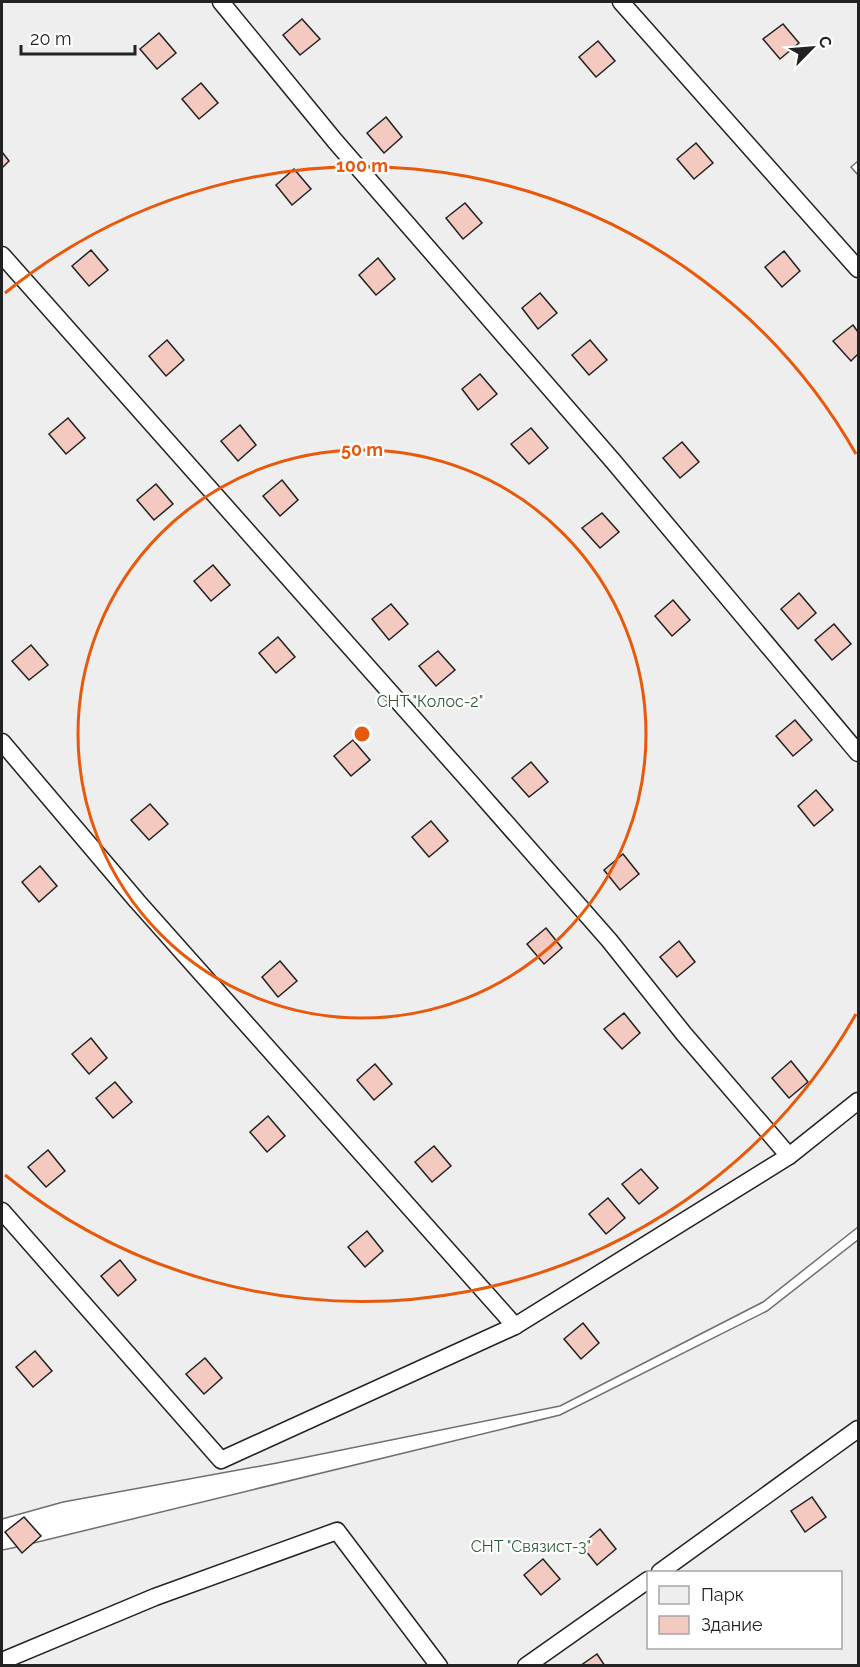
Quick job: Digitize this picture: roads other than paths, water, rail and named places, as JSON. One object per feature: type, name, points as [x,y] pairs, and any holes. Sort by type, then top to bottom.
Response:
[{"type":"lane","points":[[221,2],[335,141],[605,452],[858,753]]},
{"type":"lane","points":[[621,2],[858,269]]},
{"type":"lane","points":[[2,255],[594,922],[684,1034],[789,1156]]},
{"type":"lane","points":[[2,742],[137,901],[515,1326]]},
{"type":"lane","points":[[2,1211],[221,1460],[515,1326],[789,1156],[858,1101]]},
{"type":"lane","points":[[661,1571],[858,1430]]},
{"type":"lane","points":[[2,1661],[155,1597],[337,1531],[439,1665]]},
{"type":"lane","points":[[526,1665],[647,1581]]},
{"type":"park label","name":"СНТ \"Колос-2\"","points":[[430,701]]},
{"type":"park label","name":"СНТ \"Связист-3\"","points":[[531,1546]]}]
